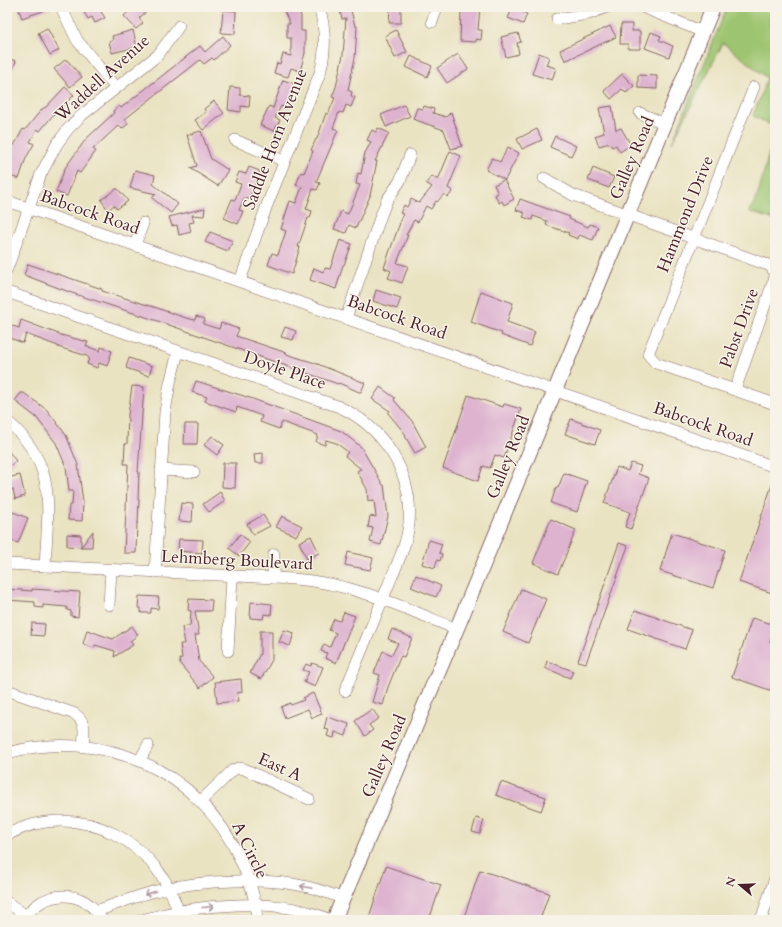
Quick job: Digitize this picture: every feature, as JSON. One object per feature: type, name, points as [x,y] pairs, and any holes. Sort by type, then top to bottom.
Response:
[{"type":"main road","name":"Galley Road","points":[[334,920],[713,7]]},
{"type":"street","points":[[60,7],[77,40],[115,87]]},
{"type":"street","name":"Saddle Horn Avenue","points":[[240,281],[267,205],[320,73],[325,45],[324,29],[319,7]]},
{"type":"street","points":[[432,22],[437,7]]},
{"type":"street","points":[[557,19],[588,14],[606,7]]},
{"type":"street","points":[[642,7],[703,32]]},
{"type":"street","name":"Waddell Avenue","points":[[7,269],[41,174],[57,144],[82,114],[158,55],[179,26]]},
{"type":"street","name":"Hammond Drive","points":[[735,390],[656,363],[648,354],[754,87]]},
{"type":"street","points":[[640,113],[665,124]]},
{"type":"street","points":[[235,140],[284,161]]},
{"type":"street","points":[[346,318],[381,215],[387,200],[400,180],[410,155]]},
{"type":"street","points":[[544,178],[573,195],[693,239],[774,272]]},
{"type":"street","name":"Babcock Road","points":[[7,201],[775,467]]},
{"type":"street","points":[[135,245],[143,223]]},
{"type":"street","name":"Pabst Drive","points":[[735,390],[774,272]]},
{"type":"street","name":"Doyle Place","points":[[7,292],[337,406],[349,411],[365,421],[378,434],[393,455],[401,470],[408,491],[409,522],[402,551],[345,690]]},
{"type":"street","points":[[155,572],[166,399],[178,352]]},
{"type":"street","points":[[735,390],[775,404]]},
{"type":"street","points":[[7,421],[27,440],[34,450],[40,462],[44,477],[48,509],[44,566]]},
{"type":"street","points":[[161,470],[194,472]]},
{"type":"street","points":[[273,578],[274,554]]},
{"type":"street","name":"Lehmberg Boulevard","points":[[7,564],[323,582],[351,588],[383,599],[456,629]]},
{"type":"street","points":[[109,605],[111,570]]},
{"type":"street","points":[[228,651],[232,577]]},
{"type":"street","points":[[7,690],[75,714],[81,718],[84,724],[83,746]]},
{"type":"street","points":[[140,760],[148,745]]},
{"type":"street","name":"A Circle","points":[[7,753],[32,747],[83,746],[115,752],[140,760],[172,778],[200,801],[230,839],[249,882],[257,920]]},
{"type":"street","name":"East A","points":[[200,801],[233,770],[238,768],[244,769],[309,799]]},
{"type":"street","points":[[7,835],[24,828],[47,822],[71,822],[95,826],[118,835],[137,848],[156,866],[170,888],[179,916]]},
{"type":"street","points":[[761,920],[775,878]]},
{"type":"street","points":[[7,902],[25,918],[37,904],[46,899],[58,896],[70,897],[79,899],[90,906],[99,915],[159,890],[212,882],[281,883],[307,887],[343,899]]},
{"type":"street","points":[[142,920],[179,916],[218,906],[271,906],[312,912],[330,920]]},
{"type":"green space","points":[[727,7],[768,7],[775,64],[775,127],[753,116],[767,78],[723,43],[672,143]]},
{"type":"green space","points":[[775,131],[775,220],[749,212],[758,194]]},
{"type":"building","points":[[18,7],[52,7],[52,8],[22,18]]},
{"type":"building","points":[[81,7],[98,7],[105,18],[95,23],[92,17],[88,19]]},
{"type":"building","points":[[134,7],[141,7],[146,12],[139,18],[143,23],[136,29],[124,16]]},
{"type":"building","points":[[282,7],[297,7],[301,16],[301,31],[305,31],[305,53],[300,71],[291,68],[288,77],[274,73],[277,63],[280,64],[283,54],[291,56],[291,38],[287,38],[287,24],[290,24]]},
{"type":"building","points":[[339,7],[350,7],[355,26],[357,26],[355,58],[348,90],[352,92],[351,96],[355,97],[351,107],[346,105],[343,113],[339,112],[333,128],[338,130],[316,182],[320,183],[317,190],[313,189],[306,209],[312,211],[298,247],[300,247],[292,274],[268,265],[272,253],[278,255],[286,231],[281,229],[290,201],[296,203],[302,187],[296,185],[301,172],[304,173],[313,151],[311,150],[317,139],[326,113],[328,114],[335,98],[332,97],[336,87],[343,55],[346,18],[342,19]]},
{"type":"building","points":[[390,7],[401,7],[401,23],[389,23]]},
{"type":"building","points":[[468,7],[480,7],[478,30],[482,30],[481,40],[476,39],[476,42],[460,41],[461,9],[468,10]]},
{"type":"building","points":[[513,7],[524,7],[522,12],[527,14],[523,24],[508,18]]},
{"type":"building","points":[[223,10],[236,11],[235,34],[221,33]]},
{"type":"building","points":[[621,24],[632,24],[632,31],[640,31],[640,49],[628,49],[628,44],[620,44]]},
{"type":"building","points":[[610,26],[616,37],[565,60],[560,50]]},
{"type":"building","points":[[47,28],[59,50],[50,55],[38,33]]},
{"type":"building","points":[[133,30],[137,47],[112,53],[109,42],[113,40],[112,36]]},
{"type":"building","points":[[396,30],[407,52],[395,58],[385,36]]},
{"type":"building","points":[[651,32],[661,36],[659,40],[673,46],[669,57],[645,48]]},
{"type":"building","points":[[518,33],[521,42],[517,43],[519,54],[506,57],[501,37]]},
{"type":"building","points":[[223,36],[230,45],[214,60],[212,58],[204,64],[200,60],[125,119],[128,124],[122,129],[119,125],[93,149],[96,151],[80,173],[77,171],[67,196],[56,192],[65,168],[86,139],[114,113],[113,111],[119,106],[121,108],[200,46],[205,52]]},
{"type":"building","points":[[539,53],[549,57],[546,65],[556,68],[552,80],[532,74]]},
{"type":"building","points":[[458,54],[468,69],[447,83],[437,68]]},
{"type":"building","points":[[411,56],[432,66],[427,77],[406,67]]},
{"type":"building","points":[[7,58],[16,61],[13,69],[7,67]]},
{"type":"building","points":[[67,60],[82,77],[70,87],[54,69]]},
{"type":"building","points":[[622,74],[634,86],[626,93],[622,89],[611,99],[604,91]]},
{"type":"building","points":[[638,75],[657,76],[657,89],[638,88]]},
{"type":"building","points":[[283,80],[295,84],[287,108],[281,106],[275,118],[280,120],[274,131],[260,125],[269,106],[273,108]]},
{"type":"building","points":[[65,87],[74,95],[59,110],[58,109],[40,131],[37,129],[30,142],[34,144],[26,158],[19,179],[7,175],[8,151],[11,151],[23,129],[25,130],[42,109],[46,107]]},
{"type":"building","points":[[230,87],[240,88],[240,95],[250,96],[249,107],[241,106],[241,112],[228,110]]},
{"type":"building","points":[[214,101],[224,113],[203,130],[195,120],[206,112],[204,109]]},
{"type":"building","points":[[404,105],[410,116],[386,127],[381,115]]},
{"type":"building","points":[[424,106],[434,109],[433,113],[446,117],[451,112],[462,146],[451,149],[444,130],[413,119],[417,108],[423,109]]},
{"type":"building","points":[[612,106],[616,130],[621,128],[631,145],[620,152],[616,145],[612,147],[610,143],[599,146],[595,136],[604,133],[599,108]]},
{"type":"building","points":[[378,128],[389,133],[375,161],[377,161],[370,196],[356,228],[349,225],[346,233],[334,229],[341,211],[348,214],[360,185],[356,184],[358,173],[361,174],[365,153],[371,142],[367,140],[372,130],[376,132]]},
{"type":"building","points":[[537,129],[542,140],[522,149],[517,139]]},
{"type":"building","points":[[201,131],[211,159],[228,170],[218,186],[190,168],[197,166],[187,135]]},
{"type":"building","points":[[555,136],[576,146],[571,156],[550,147]]},
{"type":"building","points":[[508,147],[519,153],[505,180],[486,170],[492,158],[500,162]]},
{"type":"building","points":[[450,151],[461,156],[448,188],[453,191],[448,197],[444,194],[437,202],[436,201],[431,209],[426,206],[418,222],[414,220],[406,235],[408,235],[397,263],[408,266],[402,283],[388,278],[391,271],[384,268],[403,214],[400,213],[404,205],[407,207],[411,199],[419,203],[432,187],[426,183],[432,176],[438,180]]},
{"type":"building","points":[[249,167],[260,171],[249,199],[244,198],[239,210],[243,211],[238,224],[224,218],[232,199],[235,200],[241,184],[235,182],[239,172],[246,174]]},
{"type":"building","points":[[593,168],[614,177],[609,188],[588,180]]},
{"type":"building","points":[[135,170],[155,175],[153,184],[178,204],[171,213],[152,198],[156,194],[130,188]]},
{"type":"building","points":[[504,180],[514,199],[504,205],[502,201],[499,203],[495,195],[498,193],[494,185]]},
{"type":"building","points":[[118,189],[128,201],[117,209],[114,205],[108,210],[101,200]]},
{"type":"building","points":[[520,199],[570,217],[569,219],[588,227],[590,224],[598,227],[593,240],[579,235],[578,239],[568,235],[569,233],[546,225],[547,221],[533,216],[532,220],[523,217],[525,213],[516,210]]},
{"type":"building","points":[[205,208],[204,216],[192,215],[194,222],[189,223],[191,232],[179,235],[177,225],[172,226],[169,217]]},
{"type":"building","points":[[210,232],[233,241],[228,251],[205,242]]},
{"type":"building","points":[[340,240],[352,244],[343,265],[336,289],[310,280],[314,268],[323,272],[325,268],[330,269]]},
{"type":"building","points":[[28,264],[102,289],[102,291],[186,318],[195,320],[196,316],[205,319],[203,324],[219,329],[221,323],[239,329],[236,336],[315,363],[365,383],[361,392],[359,392],[339,383],[338,384],[155,320],[72,293],[24,275]]},
{"type":"building","points":[[376,290],[401,298],[397,309],[373,301]]},
{"type":"building","points":[[481,291],[513,303],[507,322],[535,332],[530,346],[501,335],[502,333],[471,322]]},
{"type":"building","points":[[21,320],[61,335],[88,342],[86,346],[100,351],[101,347],[112,351],[107,366],[99,363],[97,368],[87,364],[89,358],[87,356],[58,347],[26,334],[23,343],[7,337],[7,324],[19,328]]},
{"type":"building","points":[[285,327],[296,331],[293,340],[281,337]]},
{"type":"building","points":[[129,358],[152,366],[149,376],[126,368]]},
{"type":"building","points":[[196,381],[250,398],[341,431],[361,447],[384,485],[388,516],[381,545],[370,542],[373,528],[368,527],[370,516],[376,517],[374,500],[368,501],[367,489],[357,471],[361,469],[345,456],[348,452],[336,443],[326,440],[325,445],[316,442],[318,435],[282,422],[279,429],[260,422],[262,416],[237,407],[236,412],[205,401],[207,397],[192,392]]},
{"type":"building","points":[[132,386],[144,387],[138,472],[138,523],[136,553],[124,553],[128,464],[124,464]]},
{"type":"building","points":[[380,387],[395,398],[394,400],[412,421],[426,447],[415,453],[405,436],[406,435],[388,413],[390,411],[372,399]]},
{"type":"building","points":[[21,393],[24,393],[47,410],[66,435],[78,465],[83,502],[82,521],[68,520],[69,505],[72,505],[73,491],[69,491],[66,467],[56,443],[36,417],[15,401]]},
{"type":"building","points":[[468,395],[503,407],[504,404],[521,409],[504,458],[495,455],[490,468],[483,466],[478,481],[443,468]]},
{"type":"building","points":[[571,419],[600,430],[595,444],[565,434]]},
{"type":"building","points":[[185,424],[198,424],[197,444],[184,444]]},
{"type":"building","points":[[212,436],[224,445],[217,455],[204,445]]},
{"type":"building","points":[[7,449],[16,461],[7,468]]},
{"type":"building","points":[[263,453],[263,463],[255,463],[254,454]]},
{"type":"building","points":[[223,463],[236,463],[235,488],[222,487]]},
{"type":"building","points":[[631,463],[641,466],[638,474],[649,478],[631,529],[625,527],[630,512],[604,503],[617,467],[628,471]]},
{"type":"building","points":[[564,473],[587,481],[577,512],[551,503],[556,488],[558,488]]},
{"type":"building","points":[[20,475],[25,496],[15,499],[13,489],[8,490],[7,478]]},
{"type":"building","points":[[775,479],[775,594],[739,582]]},
{"type":"building","points":[[220,492],[225,501],[209,512],[203,504]]},
{"type":"building","points":[[181,503],[193,504],[192,522],[179,521]]},
{"type":"building","points":[[13,512],[28,518],[18,543],[7,539],[7,531],[9,526],[7,526]]},
{"type":"building","points":[[263,515],[270,526],[253,535],[247,524]]},
{"type":"building","points":[[282,516],[302,526],[296,536],[276,527]]},
{"type":"building","points":[[551,519],[576,530],[558,574],[533,563]]},
{"type":"building","points":[[93,531],[92,547],[81,547]]},
{"type":"building","points":[[672,533],[725,550],[713,588],[660,571]]},
{"type":"building","points":[[67,534],[81,535],[81,547],[67,546]]},
{"type":"building","points":[[240,534],[250,542],[239,556],[229,548]]},
{"type":"building","points":[[311,536],[319,553],[307,559],[299,542]]},
{"type":"building","points":[[179,539],[203,540],[202,553],[178,551]]},
{"type":"building","points":[[429,540],[442,544],[439,553],[442,554],[440,561],[437,560],[435,568],[422,564]]},
{"type":"building","points":[[619,543],[628,546],[586,663],[578,661]]},
{"type":"building","points":[[348,552],[373,558],[370,570],[345,565]]},
{"type":"building","points":[[416,575],[441,586],[436,597],[411,587]]},
{"type":"building","points":[[7,589],[80,592],[78,617],[71,616],[71,611],[67,610],[67,607],[43,605],[43,608],[35,607],[35,602],[7,600]]},
{"type":"building","points":[[521,589],[546,599],[528,643],[503,632]]},
{"type":"building","points":[[139,596],[159,597],[158,609],[151,608],[151,613],[141,613],[141,608],[138,608]]},
{"type":"building","points":[[189,599],[212,600],[211,611],[195,611],[199,635],[195,635],[199,661],[213,677],[200,688],[180,664],[179,659],[182,658],[180,644],[185,644],[182,627],[190,626],[191,611],[188,610]]},
{"type":"building","points":[[251,602],[272,604],[271,615],[264,614],[263,619],[250,618]]},
{"type":"building","points":[[635,610],[692,630],[685,649],[628,629]]},
{"type":"building","points":[[344,612],[355,616],[336,663],[325,658],[327,653],[321,651],[324,644],[330,647],[336,633],[329,630],[334,619],[340,621]]},
{"type":"building","points":[[752,618],[775,625],[770,642],[775,644],[775,692],[732,677]]},
{"type":"building","points":[[32,623],[45,624],[44,636],[31,635]]},
{"type":"building","points":[[132,626],[138,635],[130,641],[133,645],[114,657],[115,651],[95,645],[94,648],[83,644],[87,630],[113,639]]},
{"type":"building","points":[[392,629],[412,638],[404,657],[401,656],[399,660],[388,687],[383,705],[372,702],[380,675],[374,673],[383,651],[392,655],[398,643],[388,639]]},
{"type":"building","points":[[284,630],[294,633],[290,646],[279,642]]},
{"type":"building","points":[[260,631],[272,631],[272,660],[261,679],[250,673],[260,654]]},
{"type":"building","points":[[547,661],[573,671],[570,678],[545,668]]},
{"type":"building","points":[[312,663],[323,667],[315,687],[304,682],[309,672],[303,670],[306,664],[311,666]]},
{"type":"building","points":[[241,679],[242,692],[237,693],[238,701],[217,703],[215,682]]},
{"type":"building","points":[[313,693],[322,714],[312,718],[308,709],[285,718],[281,707],[290,703],[291,705],[304,700],[303,698]]},
{"type":"building","points":[[372,709],[379,718],[369,725],[373,730],[365,736],[355,721]]},
{"type":"building","points":[[327,717],[349,724],[346,736],[335,732],[334,738],[327,736],[329,730],[324,729]]},
{"type":"building","points":[[501,782],[546,797],[541,811],[496,795]]},
{"type":"building","points":[[476,818],[484,820],[480,834],[472,832]]},
{"type":"building","points":[[386,866],[441,885],[429,920],[368,920]]},
{"type":"building","points":[[480,870],[549,893],[540,920],[463,920]]}]
